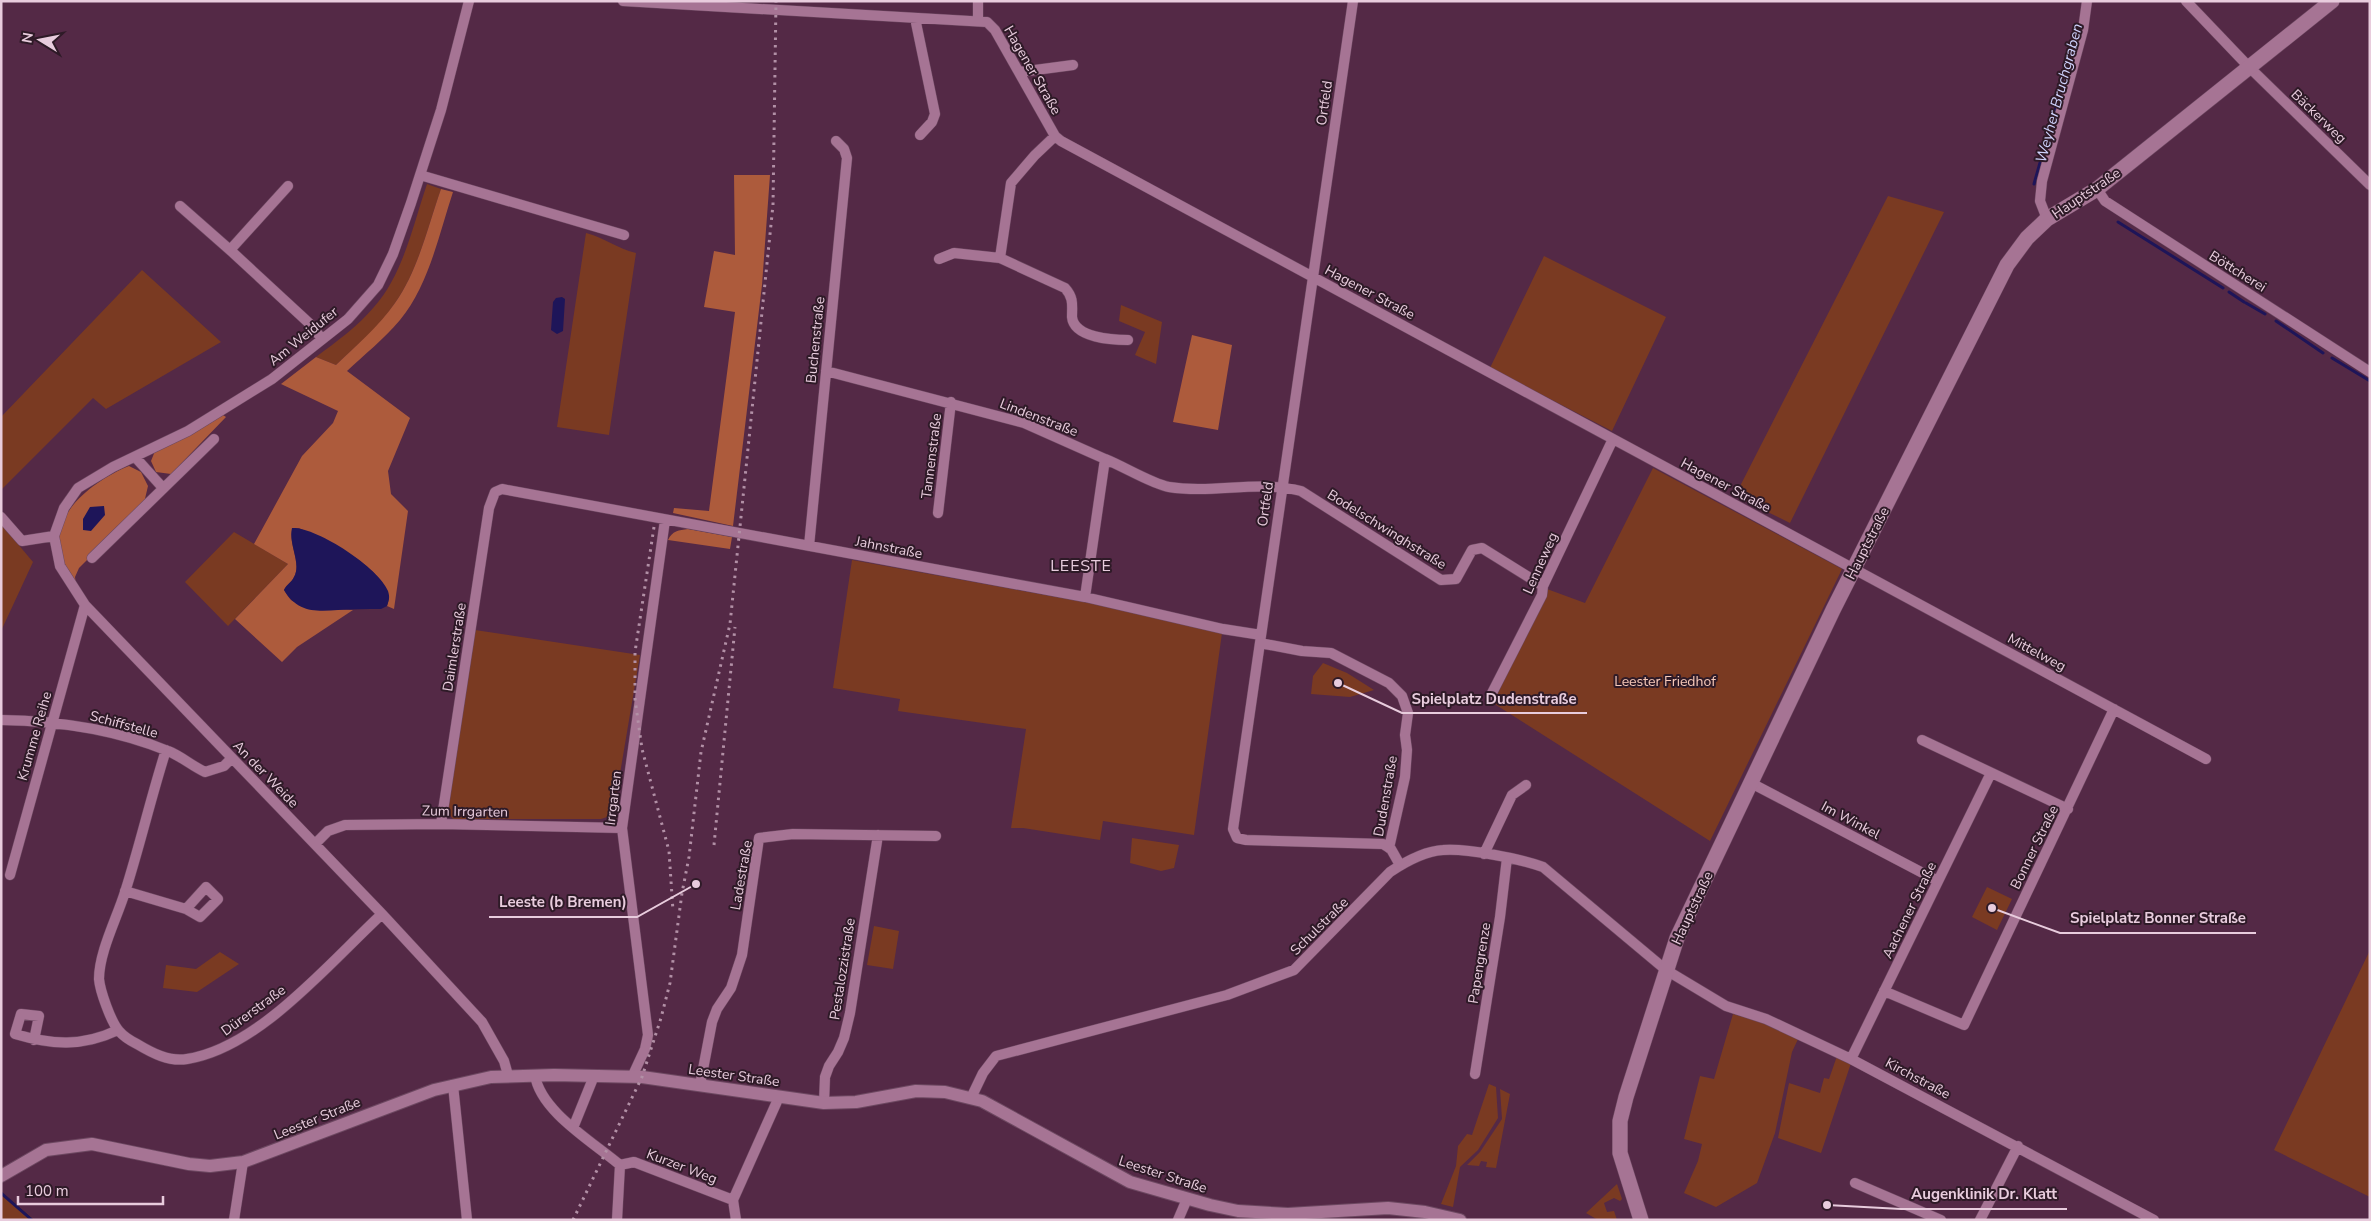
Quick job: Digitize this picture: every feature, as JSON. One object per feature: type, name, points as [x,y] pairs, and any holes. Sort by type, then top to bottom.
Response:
[{"type":"main road","name":"Hauptstraße","points":[[1641,1220],[1620,1153],[1620,1122],[1677,938],[1854,569],[2007,265],[2027,238],[2047,219],[2096,189],[2332,1]]},
{"type":"street","name":"Am Weidufer","points":[[54,536],[64,508],[78,488],[106,471],[188,432],[268,381],[348,319],[378,286],[393,254],[441,110],[469,1]]},
{"type":"street","points":[[622,1],[978,21],[978,1]]},
{"type":"street","name":"Ortfeld","points":[[1352,1],[1233,828],[1237,838],[1246,840],[1375,842],[1389,848]]},
{"type":"street","points":[[2047,219],[2040,201],[2042,181],[2083,30],[2087,1]]},
{"type":"street","name":"Bäckerweg","points":[[2186,1],[2248,67],[2370,185]]},
{"type":"street","points":[[915,18],[935,114],[932,122],[920,135]]},
{"type":"street","name":"Hagener Straße","points":[[978,21],[987,22],[995,30],[1055,136],[1134,182],[1854,569]]},
{"type":"street","points":[[1020,72],[1074,65]]},
{"type":"street","points":[[1000,258],[1011,183],[1020,171],[1055,136]]},
{"type":"street","name":"Buchenstraße","points":[[809,546],[847,158],[844,149],[836,142]]},
{"type":"street","points":[[420,175],[624,236]]},
{"type":"street","points":[[230,250],[288,186]]},
{"type":"street","name":"Böttcherei","points":[[2096,189],[2105,201],[2112,206],[2370,372]]},
{"type":"street","points":[[180,206],[310,324],[322,339]]},
{"type":"street","points":[[939,260],[954,253],[1000,258],[1065,288],[1071,295],[1074,306],[1072,319],[1077,327],[1086,333],[1108,341],[1128,340]]},
{"type":"street","name":"Lindenstraße","points":[[826,370],[1024,423],[1168,486],[1197,489],[1282,486]]},
{"type":"street","name":"Tannenstraße","points":[[938,513],[951,402]]},
{"type":"street","points":[[92,558],[214,439]]},
{"type":"street","name":"Lenneweg","points":[[1490,697],[1542,595],[1543,586],[1613,439]]},
{"type":"street","points":[[136,458],[163,488]]},
{"type":"street","points":[[1085,597],[1105,459]]},
{"type":"street","name":"Bodelschwinghstraße","points":[[1282,486],[1301,491],[1441,580],[1456,579],[1472,550],[1482,548],[1543,586]]},
{"type":"street","name":"Daimlerstraße","points":[[441,824],[490,500],[495,492],[502,489],[511,490]]},
{"type":"street","name":"Jahnstraße","points":[[511,490],[1085,597],[1261,639]]},
{"type":"street","points":[[1,517],[22,541],[54,536]]},
{"type":"street","name":"Irrgarten","points":[[632,1077],[645,1049],[648,1035],[622,828],[666,520]]},
{"type":"street","name":"An der Weide","points":[[54,536],[60,566],[85,605],[382,914],[482,1022],[504,1061],[508,1075]]},
{"type":"street","name":"Mittelweg","points":[[1854,569],[2206,759]]},
{"type":"street","name":"Krumme Reihe","points":[[10,875],[85,605]]},
{"type":"street","name":"Dudenstraße","points":[[1261,639],[1302,651],[1331,653],[1389,683],[1402,696],[1408,713],[1405,735],[1407,750],[1405,777],[1389,848]]},
{"type":"street","name":"Bonner Straße","points":[[1884,991],[1964,1025],[2114,709]]},
{"type":"street","name":"Schiffstelle","points":[[1,720],[40,721],[92,728],[166,750],[182,757],[204,772],[224,766],[231,759]]},
{"type":"street","points":[[1922,740],[2068,809]]},
{"type":"street","points":[[34,1040],[66,1044],[100,1039],[118,1030],[103,996],[99,979],[101,962],[125,891],[166,750]]},
{"type":"street","name":"Aachener Straße","points":[[1851,1058],[1991,773]]},
{"type":"street","name":"Im Winkel","points":[[1751,783],[1938,881]]},
{"type":"street","points":[[1484,854],[1512,795],[1526,785]]},
{"type":"street","name":"Zum Irrgarten","points":[[315,844],[328,831],[345,825],[441,824],[622,828]]},
{"type":"street","name":"Ladestraße","points":[[700,1085],[712,1022],[717,1009],[731,988],[742,955],[759,838],[793,834],[936,836]]},
{"type":"street","name":"Pestalozzistraße","points":[[824,1103],[825,1077],[844,1038],[850,1013],[878,835]]},
{"type":"street","points":[[1389,848],[1400,865]]},
{"type":"street","name":"Schulstraße","points":[[971,1098],[983,1073],[996,1056],[1227,995],[1294,970],[1390,872],[1400,865],[1428,853],[1443,850],[1526,861],[1543,867],[1666,970]]},
{"type":"street","name":"Papengrenze","points":[[1475,1074],[1500,917],[1507,858]]},
{"type":"street","points":[[125,891],[186,909]]},
{"type":"street","name":"Dürerstraße","points":[[118,1030],[130,1040],[158,1056],[185,1060],[229,1045],[284,1008],[382,914]]},
{"type":"street","name":"Kirchstraße","points":[[1666,970],[1726,1006],[1766,1019],[1851,1058],[2154,1220]]},
{"type":"street","name":"Leester Straße","points":[[4,1174],[46,1150],[92,1144],[189,1164],[210,1166],[243,1162],[367,1114],[453,1085],[508,1075],[632,1077],[824,1103],[856,1102],[916,1091],[945,1092],[971,1098],[1020,1120],[1111,1173],[1138,1184],[1187,1199],[1238,1211],[1288,1214],[1388,1208],[1425,1212],[1460,1220]]},
{"type":"street","points":[[535,1075],[539,1091],[562,1117],[620,1165],[617,1220]]},
{"type":"street","points":[[573,1128],[594,1076]]},
{"type":"street","points":[[453,1085],[466,1220]]},
{"type":"street","points":[[736,1220],[732,1200],[779,1097]]},
{"type":"street","points":[[1980,1220],[2018,1146]]},
{"type":"street","points":[[234,1220],[243,1162]]},
{"type":"street","name":"Kurzer Weg","points":[[620,1165],[634,1162],[732,1200]]},
{"type":"street","points":[[1855,1183],[1941,1220]]},
{"type":"street","points":[[1178,1220],[1187,1199]]},
{"type":"green space","points":[[427,184],[441,189],[416,263],[395,303],[375,328],[336,365],[316,357],[361,321],[374,307],[393,280],[406,249]]},
{"type":"green space","points":[[1888,196],[1944,212],[1790,523],[1735,496]]},
{"type":"green space","points":[[586,233],[636,253],[609,435],[557,427]]},
{"type":"green space","points":[[1544,256],[1666,317],[1612,431],[1490,368]]},
{"type":"green space","points":[[142,270],[221,342],[106,409],[93,398],[1,490],[1,417]]},
{"type":"green space","points":[[1121,305],[1162,322],[1156,364],[1135,355],[1145,332],[1119,321]]},
{"type":"green space","name":"Leester Friedhof","points":[[1653,468],[1842,569],[1710,841],[1493,703],[1547,589],[1585,603]]},
{"type":"green space","points":[[1,524],[33,562],[1,631]]},
{"type":"green space","points":[[234,532],[288,564],[228,626],[185,582]]},
{"type":"green space","points":[[852,560],[1090,603],[1222,633],[1194,835],[1103,821],[1100,840],[1023,828],[1011,828],[1026,729],[898,711],[900,699],[833,688]]},
{"type":"green space","points":[[475,630],[640,655],[613,815],[601,819],[453,819],[447,811]]},
{"type":"green space","points":[[1323,663],[1347,673],[1374,690],[1350,697],[1311,694],[1313,676]]},
{"type":"green space","points":[[1132,838],[1179,845],[1174,868],[1161,871],[1130,863]]},
{"type":"green space","points":[[1987,887],[2012,899],[1997,930],[1972,917]]},
{"type":"green space","points":[[874,926],[899,931],[893,969],[867,965]]},
{"type":"green space","points":[[2370,950],[2370,1197],[2274,1150]]},
{"type":"green space","points":[[220,952],[239,964],[197,992],[163,988],[166,965],[196,969]]},
{"type":"green space","points":[[1733,1014],[1764,1022],[1799,1037],[1792,1052],[1775,1133],[1757,1183],[1716,1207],[1684,1193],[1698,1161],[1702,1144],[1684,1139],[1700,1076],[1714,1079]]},
{"type":"green space","points":[[1837,1056],[1851,1063],[1821,1153],[1778,1138],[1789,1083],[1820,1093],[1824,1078],[1829,1079]]},
{"type":"green space","points":[[1489,1084],[1496,1087],[1498,1118],[1478,1150],[1460,1167],[1453,1207],[1441,1204],[1456,1166],[1458,1146],[1467,1134],[1472,1135]]},
{"type":"green space","points":[[1500,1089],[1510,1094],[1496,1168],[1486,1167],[1487,1162],[1481,1161],[1479,1166],[1467,1165],[1480,1152],[1502,1119]]},
{"type":"green space","points":[[1617,1184],[1622,1199],[1620,1201],[1614,1198],[1604,1203],[1607,1212],[1614,1211],[1617,1220],[1598,1220],[1586,1213]]},
{"type":"green space","points":[[1,1191],[35,1220],[1,1220]]},
{"type":"shaded area","points":[[734,175],[770,175],[762,285],[733,526],[673,513],[674,508],[709,511],[735,312],[704,307],[714,251],[735,255]]},
{"type":"shaded area","points":[[441,189],[453,192],[432,259],[419,291],[394,327],[347,371],[410,418],[388,471],[391,494],[408,511],[394,609],[387,606],[389,598],[385,587],[364,564],[332,544],[299,528],[293,528],[292,540],[296,571],[294,577],[284,590],[289,598],[295,602],[311,606],[353,610],[297,647],[282,662],[235,619],[288,564],[254,544],[302,456],[333,423],[338,411],[281,384],[316,357],[336,365],[382,320],[395,303],[410,277]]},
{"type":"shaded area","points":[[562,297],[565,299],[563,331],[557,334],[551,330],[553,302],[556,298]]},
{"type":"shaded area","points":[[1192,335],[1232,345],[1218,430],[1173,422]]},
{"type":"shaded area","points":[[223,415],[226,417],[171,474],[156,472],[151,461],[155,451]]},
{"type":"shaded area","points":[[129,466],[141,472],[148,486],[144,503],[79,568],[75,577],[76,585],[63,564],[58,545],[60,530],[66,515],[88,491],[115,472]]},
{"type":"shaded area","points":[[104,506],[105,515],[91,531],[83,530],[83,519],[90,507]]},
{"type":"shaded area","points":[[292,528],[303,529],[331,541],[373,571],[388,591],[389,599],[387,606],[381,609],[322,611],[307,609],[295,603],[284,590],[296,572],[296,560],[291,534]]},
{"type":"shaded area","points":[[688,529],[732,537],[730,549],[668,540],[676,532]]},
{"type":"waterway","name":"Weyher Bruchgraben","points":[[2034,184],[2073,47]]},
{"type":"waterway","name":"Weyher Bruchgraben","points":[[2118,222],[2223,288]]},
{"type":"waterway","name":"Weyher Bruchgraben","points":[[2229,292],[2244,302]]},
{"type":"waterway","name":"Weyher Bruchgraben","points":[[2246,303],[2265,314]]},
{"type":"waterway","name":"Weyher Bruchgraben","points":[[2276,321],[2323,353]]},
{"type":"waterway","name":"Weyher Bruchgraben","points":[[2332,358],[2370,381]]},
{"type":"waterway","points":[[1,1193],[32,1220]]},
{"type":"railway","points":[[573,1220],[642,1077],[661,1018],[670,983],[682,893],[689,857],[701,752],[730,624],[773,205],[776,1]]},
{"type":"railway","points":[[654,527],[635,652],[635,699],[642,749],[669,851],[673,911]]},
{"type":"railway","points":[[714,845],[735,627]]},
{"type":"place","name":"Spielplatz Dudenstraße","points":[[1338,683]]},
{"type":"place","name":"Leeste (b Bremen)","points":[[696,884]]},
{"type":"place","name":"Spielplatz Bonner Straße","points":[[1992,908]]},
{"type":"place","name":"Augenklinik Dr. Klatt","points":[[1827,1205]]},
{"type":"district","name":"LEESTE","points":[[1081,565]]}]
